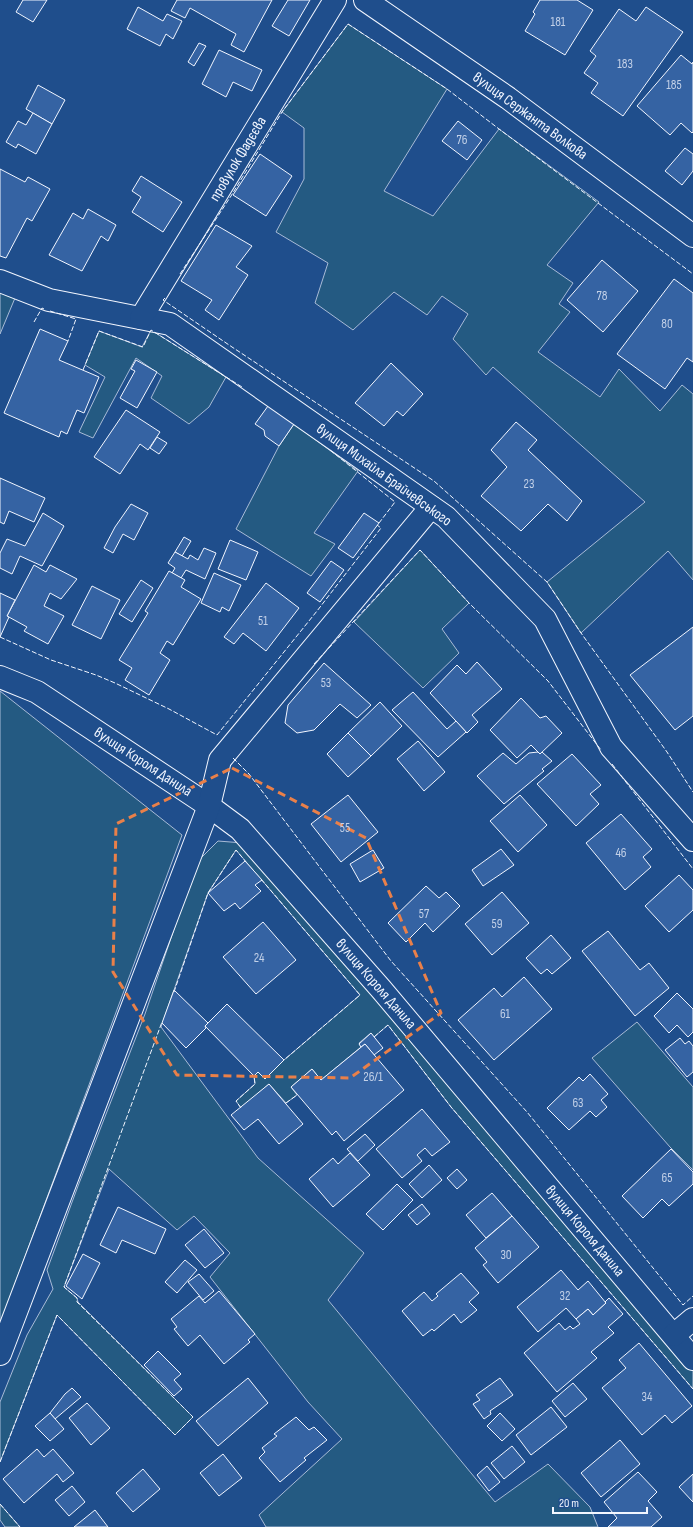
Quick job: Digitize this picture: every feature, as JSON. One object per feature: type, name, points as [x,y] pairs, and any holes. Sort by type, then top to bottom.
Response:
[{"type":"street","name":"провулок Фадєєва","points":[[140,318],[335,0]]},
{"type":"street","name":"вулиця Сержанта Волкова","points":[[365,0],[508,98],[693,236]]},
{"type":"street","name":"вулиця Михайла Брайчевського","points":[[0,281],[49,300],[170,324],[446,517],[545,619],[611,747],[693,840]]},
{"type":"street","points":[[0,1354],[209,806],[220,760],[431,507]]},
{"type":"street","name":"вулиця Короля Данила","points":[[0,677],[37,692],[209,806],[240,829],[381,989],[693,1359]]},
{"type":"street","points":[[674,1336],[693,1319]]},
{"type":"highlighted area","points":[[232,768],[366,838],[441,1013],[350,1078],[177,1075],[113,972],[116,824]]},
{"type":"shaded area","points":[[348,24],[447,89],[384,191],[433,216],[499,129],[599,202],[547,265],[573,283],[559,304],[570,312],[538,352],[600,397],[619,369],[660,411],[682,385],[693,394],[693,580],[668,551],[581,633],[547,582],[645,502],[493,367],[486,375],[453,339],[468,314],[442,296],[427,315],[394,292],[353,330],[315,303],[328,263],[276,232],[304,179],[304,128],[282,112]]},
{"type":"shaded area","points":[[0,292],[15,298],[0,334]]},
{"type":"shaded area","points":[[151,330],[226,377],[209,407],[189,424],[151,398],[162,376],[136,358],[93,438],[79,432],[105,377],[85,365],[99,331],[142,347]]},
{"type":"shaded area","points":[[294,424],[358,471],[314,533],[335,544],[311,576],[236,529],[279,446]]},
{"type":"shaded area","points":[[420,550],[469,603],[442,629],[459,653],[423,688],[354,622]]},
{"type":"shaded area","points":[[0,691],[182,835],[0,1324]]},
{"type":"shaded area","points":[[218,841],[243,843],[693,1365],[693,1389],[451,1107],[388,1025],[374,1037],[371,1033],[359,1043],[361,1047],[321,1080],[312,1069],[291,1087],[297,1095],[286,1103],[269,1084],[241,1108],[236,1101],[255,1084],[254,1076],[258,1072],[284,1060],[360,995],[236,850],[208,893],[161,1027],[258,1158],[364,1253],[328,1300],[495,1502],[548,1464],[590,1507],[598,1527],[266,1527],[259,1515],[342,1439],[308,1402],[210,1277],[230,1253],[194,1216],[177,1230],[109,1169],[64,1287],[77,1298],[78,1302],[193,1417],[175,1435],[57,1315],[0,1462],[0,1402],[27,1335],[53,1289],[47,1270],[145,1014],[197,862]]},
{"type":"shaded area","points":[[637,1022],[693,1087],[693,1170],[670,1147],[592,1058]]},
{"type":"shaded area","points":[[0,1504],[20,1527],[5,1527],[0,1520]]},
{"type":"building","points":[[23,0],[47,0],[33,22],[16,12]]},
{"type":"building","points":[[177,0],[272,0],[244,52],[231,45],[236,34],[190,8],[185,18],[171,11]]},
{"type":"building","points":[[288,0],[310,0],[289,36],[272,26]]},
{"type":"building","points":[[540,0],[577,0],[593,10],[565,55],[525,31],[535,14],[533,12]]},
{"type":"building","points":[[138,7],[163,21],[167,14],[182,21],[173,39],[166,34],[160,46],[127,29]]},
{"type":"building","points":[[646,7],[683,32],[623,116],[591,93],[598,83],[584,73],[596,56],[590,51],[619,9],[636,21]]},
{"type":"building","points":[[199,43],[206,46],[194,66],[188,62]]},
{"type":"building","points":[[219,50],[262,70],[252,91],[233,82],[226,97],[202,84]]},
{"type":"building","points":[[681,55],[692,64],[693,62],[693,132],[692,133],[681,123],[670,135],[637,106]]},
{"type":"building","points":[[38,85],[65,100],[52,124],[26,109]]},
{"type":"building","points":[[33,113],[52,124],[36,154],[18,144],[16,148],[6,142],[18,121],[26,125]]},
{"type":"building","points":[[458,121],[482,140],[467,160],[442,141]]},
{"type":"building","points":[[685,148],[693,154],[693,171],[682,185],[665,171]]},
{"type":"building","points":[[260,154],[292,176],[266,216],[233,195]]},
{"type":"building","points":[[0,169],[25,182],[28,177],[50,189],[32,221],[27,218],[6,258],[0,256]]},
{"type":"building","points":[[141,176],[182,202],[163,232],[132,212],[141,197],[132,191]]},
{"type":"building","points":[[88,209],[116,225],[108,241],[101,236],[82,271],[49,255],[73,213],[83,219]]},
{"type":"building","points":[[216,225],[252,246],[236,267],[248,275],[219,320],[205,310],[212,300],[181,281]]},
{"type":"building","points":[[602,260],[638,291],[603,332],[567,300]]},
{"type":"building","points":[[674,279],[693,293],[693,362],[687,358],[665,389],[617,354]]},
{"type":"building","points":[[40,329],[68,341],[59,360],[99,377],[84,413],[77,410],[67,434],[61,431],[59,437],[4,413]]},
{"type":"building","points":[[136,360],[157,372],[137,408],[120,398],[135,371],[131,369]]},
{"type":"building","points":[[391,363],[423,394],[403,416],[397,411],[384,426],[355,403]]},
{"type":"building","points":[[268,406],[294,424],[279,446],[265,436],[264,430],[255,424]]},
{"type":"building","points":[[126,410],[160,432],[148,450],[140,444],[120,474],[94,457]]},
{"type":"building","points":[[516,422],[537,440],[528,450],[582,501],[567,521],[548,504],[521,531],[481,496],[507,467],[491,450]]},
{"type":"building","points":[[157,437],[167,443],[159,454],[150,448]]},
{"type":"building","points":[[0,478],[45,498],[34,522],[9,511],[4,524],[0,522]]},
{"type":"building","points":[[131,504],[148,513],[134,540],[123,534],[113,553],[104,548],[115,527]]},
{"type":"building","points":[[43,513],[64,526],[42,566],[20,556],[12,574],[0,568],[0,553],[7,539],[25,546]]},
{"type":"building","points":[[364,513],[379,523],[353,558],[338,548]]},
{"type":"building","points":[[184,537],[191,541],[182,556],[175,552]]},
{"type":"building","points":[[230,540],[258,552],[246,580],[218,569]]},
{"type":"building","points":[[204,548],[216,553],[205,579],[186,570],[181,578],[172,573],[175,568],[168,563],[175,552],[188,559],[190,555],[198,560]]},
{"type":"building","points":[[331,561],[344,570],[320,602],[307,593]]},
{"type":"building","points":[[34,565],[46,572],[50,565],[77,579],[61,599],[50,593],[44,606],[64,616],[48,644],[24,631],[27,627],[7,616]]},
{"type":"building","points":[[169,571],[185,580],[181,587],[201,599],[173,645],[167,641],[160,653],[170,660],[149,695],[125,680],[132,668],[119,660],[148,613],[145,611]]},
{"type":"building","points":[[214,573],[241,585],[229,611],[222,607],[220,612],[201,603]]},
{"type":"building","points":[[141,580],[153,588],[132,622],[119,614]]},
{"type":"building","points":[[266,583],[299,608],[266,651],[243,633],[234,644],[224,637]]},
{"type":"building","points":[[92,586],[120,600],[101,639],[72,625]]},
{"type":"building","points":[[0,593],[15,600],[7,616],[9,617],[0,637]]},
{"type":"building","points":[[693,627],[693,716],[675,730],[630,675]]},
{"type":"building","points":[[477,662],[502,689],[472,715],[478,722],[467,733],[430,693],[457,665],[466,674]]},
{"type":"building","points":[[324,663],[371,705],[357,718],[340,704],[314,730],[297,733],[285,723],[288,705]]},
{"type":"building","points":[[413,692],[447,729],[456,721],[466,732],[438,757],[392,710]]},
{"type":"building","points":[[521,698],[540,718],[546,716],[562,733],[540,754],[531,745],[517,758],[490,730]]},
{"type":"building","points":[[380,702],[402,726],[371,756],[348,733]]},
{"type":"building","points":[[348,733],[371,756],[348,777],[327,754]]},
{"type":"building","points":[[418,741],[445,772],[424,791],[397,759]]},
{"type":"building","points":[[538,752],[540,754],[542,752],[552,761],[542,769],[544,771],[504,804],[477,776],[503,753],[516,764],[529,753]]},
{"type":"building","points":[[572,754],[601,785],[590,794],[599,804],[576,826],[537,784]]},
{"type":"building","points":[[348,795],[378,832],[341,862],[311,824]]},
{"type":"building","points":[[520,795],[547,825],[518,852],[490,821]]},
{"type":"building","points":[[621,814],[652,849],[643,857],[651,867],[625,890],[586,843]]},
{"type":"building","points":[[501,849],[514,865],[483,886],[472,870]]},
{"type":"building","points":[[373,850],[384,868],[360,882],[350,864]]},
{"type":"building","points":[[245,861],[262,880],[255,885],[261,891],[240,909],[235,903],[224,911],[208,893]]},
{"type":"building","points":[[679,875],[693,890],[693,910],[669,932],[645,906]]},
{"type":"building","points":[[426,886],[439,898],[446,892],[460,906],[433,932],[425,923],[406,942],[388,923]]},
{"type":"building","points":[[502,892],[529,923],[492,955],[465,924]]},
{"type":"building","points":[[263,922],[296,960],[256,994],[223,957]]},
{"type":"building","points":[[608,931],[640,970],[649,963],[669,988],[635,1016],[582,951]]},
{"type":"building","points":[[551,935],[571,958],[552,974],[547,969],[541,974],[526,958]]},
{"type":"building","points":[[524,977],[552,1009],[494,1060],[458,1020],[494,988],[502,997]]},
{"type":"building","points":[[174,990],[208,1023],[205,1026],[206,1028],[186,1048],[162,1023]]},
{"type":"building","points":[[677,993],[693,1009],[693,1032],[688,1037],[677,1025],[669,1033],[654,1016]]},
{"type":"building","points":[[227,1004],[284,1060],[265,1079],[258,1072],[254,1076],[205,1026]]},
{"type":"building","points":[[371,1033],[383,1048],[374,1055],[365,1044],[361,1047],[359,1044]]},
{"type":"building","points":[[680,1038],[685,1044],[689,1041],[693,1046],[693,1072],[687,1077],[665,1050]]},
{"type":"building","points":[[365,1044],[404,1090],[344,1141],[336,1131],[332,1135],[291,1087],[312,1069],[321,1080]]},
{"type":"building","points":[[590,1074],[608,1094],[601,1100],[607,1107],[596,1117],[590,1111],[569,1130],[547,1108],[579,1077],[583,1081]]},
{"type":"building","points":[[269,1084],[303,1124],[279,1144],[258,1119],[244,1130],[231,1115]]},
{"type":"building","points":[[422,1109],[450,1142],[432,1156],[425,1148],[417,1155],[422,1161],[402,1178],[376,1149]]},
{"type":"building","points":[[365,1134],[375,1145],[358,1161],[347,1149]]},
{"type":"building","points":[[671,1149],[693,1172],[693,1184],[669,1206],[662,1199],[643,1218],[622,1196]]},
{"type":"building","points":[[350,1153],[370,1175],[333,1207],[309,1179],[333,1158],[338,1164]]},
{"type":"building","points":[[429,1165],[442,1180],[422,1198],[409,1184]]},
{"type":"building","points":[[457,1169],[467,1180],[457,1189],[447,1178]]},
{"type":"building","points":[[397,1184],[413,1200],[383,1230],[366,1214]]},
{"type":"building","points":[[492,1193],[512,1216],[486,1238],[466,1215]]},
{"type":"building","points":[[422,1204],[430,1214],[417,1225],[408,1215]]},
{"type":"building","points":[[118,1207],[166,1229],[155,1254],[122,1240],[116,1253],[100,1245]]},
{"type":"building","points":[[512,1216],[539,1247],[498,1283],[483,1265],[487,1262],[475,1248]]},
{"type":"building","points":[[204,1229],[224,1253],[205,1268],[185,1245]]},
{"type":"building","points":[[83,1254],[100,1263],[82,1299],[66,1286]]},
{"type":"building","points":[[185,1260],[197,1270],[177,1293],[165,1282]]},
{"type":"building","points":[[561,1270],[578,1290],[588,1281],[606,1303],[593,1315],[588,1309],[576,1319],[566,1308],[538,1332],[517,1307]]},
{"type":"building","points":[[461,1273],[479,1293],[469,1302],[477,1310],[461,1323],[454,1314],[434,1331],[432,1329],[423,1336],[402,1311],[424,1292],[432,1301],[438,1296],[436,1294]]},
{"type":"building","points":[[199,1274],[214,1291],[203,1300],[188,1282]]},
{"type":"building","points":[[219,1291],[255,1334],[248,1340],[250,1342],[224,1364],[200,1335],[188,1346],[174,1329],[177,1327],[171,1319],[199,1296],[205,1303]]},
{"type":"building","points":[[609,1298],[623,1314],[608,1327],[614,1333],[591,1352],[597,1358],[557,1392],[524,1353],[559,1323],[565,1330],[570,1326],[573,1329],[580,1324],[576,1319],[588,1309],[593,1315],[606,1303],[605,1302]]},
{"type":"building","points":[[639,1343],[692,1406],[672,1423],[665,1415],[642,1435],[602,1388],[626,1368],[619,1360]]},
{"type":"building","points":[[158,1351],[181,1374],[174,1380],[182,1389],[174,1396],[144,1365]]},
{"type":"building","points":[[248,1378],[268,1403],[218,1446],[196,1421]]},
{"type":"building","points":[[500,1378],[513,1395],[490,1411],[491,1414],[484,1419],[473,1404],[480,1400],[476,1395]]},
{"type":"building","points":[[573,1383],[587,1399],[565,1417],[552,1401]]},
{"type":"building","points":[[72,1388],[81,1397],[55,1419],[50,1413],[65,1394]]},
{"type":"building","points":[[87,1403],[110,1428],[91,1445],[69,1418]]},
{"type":"building","points":[[551,1407],[567,1427],[531,1455],[516,1435]]},
{"type":"building","points":[[50,1413],[64,1429],[50,1441],[35,1426]]},
{"type":"building","points":[[500,1413],[515,1429],[502,1441],[487,1426]]},
{"type":"building","points":[[296,1417],[309,1430],[314,1427],[327,1440],[304,1458],[306,1460],[280,1482],[259,1458],[265,1452],[262,1448],[277,1436],[274,1434]]},
{"type":"building","points":[[620,1440],[640,1464],[601,1497],[581,1473]]},
{"type":"building","points":[[512,1446],[525,1462],[504,1479],[491,1463]]},
{"type":"building","points":[[37,1449],[44,1457],[53,1449],[74,1473],[63,1482],[57,1474],[24,1503],[3,1479]]},
{"type":"building","points":[[223,1454],[242,1478],[219,1496],[200,1473]]},
{"type":"building","points":[[487,1466],[500,1482],[489,1491],[477,1475]]},
{"type":"building","points":[[143,1469],[160,1489],[133,1512],[116,1493]]},
{"type":"building","points":[[638,1472],[657,1492],[648,1501],[662,1517],[651,1527],[608,1527],[617,1518],[604,1502]]},
{"type":"building","points":[[693,1474],[693,1502],[679,1487]]},
{"type":"building","points":[[72,1486],[85,1502],[69,1516],[55,1500]]},
{"type":"building","points":[[95,1510],[108,1527],[74,1527]]},
{"type":"fence","points":[[180,274],[231,196],[282,112],[348,24],[447,89],[693,274]]},
{"type":"fence","points":[[165,298],[163,300],[434,481],[547,582],[581,633],[667,752],[693,792]]},
{"type":"fence","points":[[34,322],[42,308],[44,309]]},
{"type":"fence","points":[[50,311],[76,319],[68,341]]},
{"type":"fence","points":[[83,370],[99,331],[143,347],[151,330],[242,387]]},
{"type":"fence","points":[[330,450],[395,502],[379,523]]},
{"type":"fence","points":[[0,637],[51,660],[115,683],[169,709],[217,735],[317,611],[381,528],[377,525]]},
{"type":"fence","points":[[314,664],[420,550],[469,603],[548,681],[601,750]]},
{"type":"fence","points":[[233,758],[249,774],[391,961],[527,1112],[683,1305],[693,1296]]},
{"type":"fence","points":[[612,764],[693,869]]},
{"type":"fence","points":[[174,992],[208,893],[236,850],[246,862]]},
{"type":"fence","points":[[261,879],[360,995],[284,1060]]},
{"type":"fence","points":[[0,1462],[57,1315],[175,1435],[193,1417],[77,1302],[77,1298],[64,1287],[162,1022]]},
{"type":"fence","points":[[374,1037],[388,1025],[451,1107],[693,1389]]},
{"type":"fence","points":[[241,1108],[236,1101],[255,1084],[254,1076]]},
{"type":"fence","points":[[286,1103],[297,1095]]},
{"type":"fence","points":[[0,1504],[20,1527]]}]
